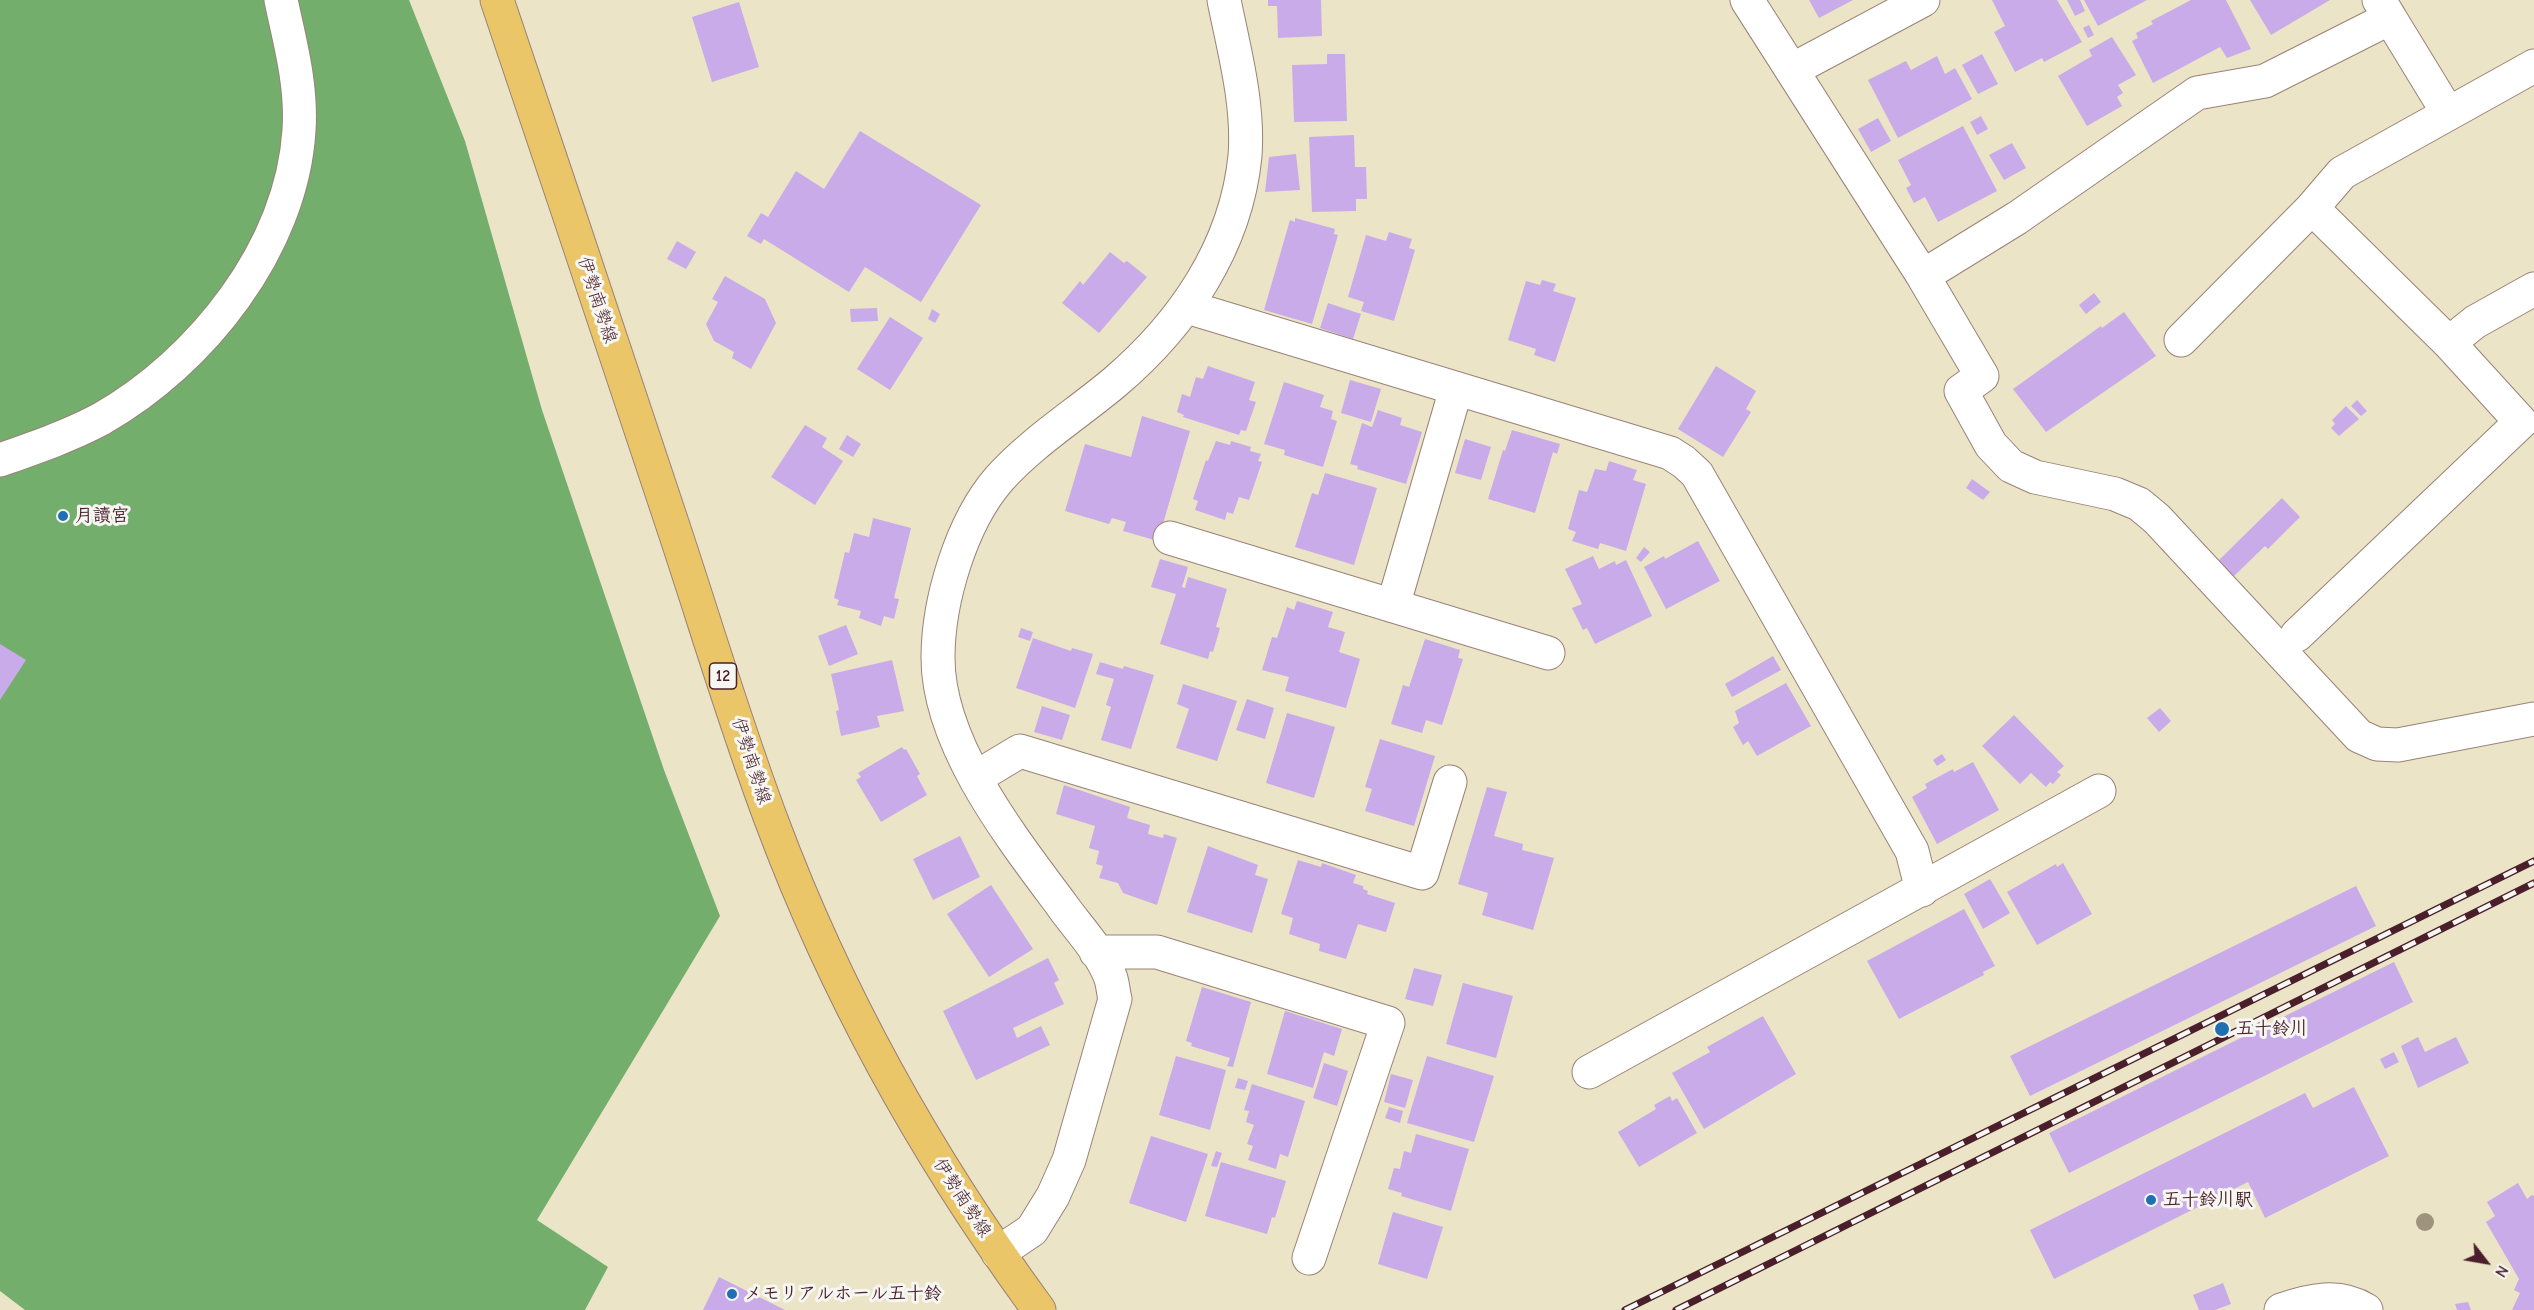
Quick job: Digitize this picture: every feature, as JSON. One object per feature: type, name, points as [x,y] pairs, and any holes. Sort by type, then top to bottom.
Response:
[{"type":"main road","name":"伊勢南勢線","points":[[497,0],[772,822],[854,1009],[896,1090],[951,1182],[998,1254],[1039,1310]]},
{"type":"street","points":[[0,460],[67,435],[102,418],[137,394],[171,368],[194,345],[229,305],[252,273],[270,240],[285,199],[299,131],[299,91],[295,59],[281,0]]},
{"type":"street","points":[[998,1254],[1032,1230],[1053,1196],[1069,1160],[1115,999],[1111,977],[1096,952],[1028,860],[975,778],[959,748],[940,693],[938,659],[940,621],[952,569],[971,522],[998,480],[1032,448],[1116,381],[1160,339],[1187,307],[1210,267],[1230,223],[1240,187],[1245,153],[1237,61],[1224,0]]},
{"type":"street","points":[[1747,0],[1923,276],[1982,376],[1961,391],[1991,445],[2001,457],[2011,466],[2029,474],[2115,494],[2139,504],[2183,545],[2359,736],[2377,744],[2397,745],[2534,719]]},
{"type":"street","points":[[1792,70],[1923,0]]},
{"type":"street","points":[[1923,276],[2017,218],[2197,93],[2265,81],[2384,9],[2448,113]]},
{"type":"street","points":[[2181,340],[2312,208],[2342,173],[2534,66]]},
{"type":"street","points":[[2297,635],[2520,422],[2449,343],[2312,208]]},
{"type":"street","points":[[2449,343],[2475,322],[2534,289]]},
{"type":"street","points":[[1187,307],[1670,453],[1684,462],[1697,474],[1912,851],[1922,890]]},
{"type":"street","points":[[1394,606],[1456,389]]},
{"type":"street","points":[[1170,538],[1548,653]]},
{"type":"street","points":[[975,778],[1020,752],[1422,873],[1450,782]]},
{"type":"street","points":[[1588,1072],[2099,791]]},
{"type":"street","points":[[1096,952],[1157,952],[1388,1023],[1309,1258]]},
{"type":"street","points":[[2281,1310],[2325,1299],[2348,1301],[2366,1310]]},
{"type":"green space","points":[[0,0],[409,0],[465,141],[542,410],[664,770],[720,916],[537,1220],[608,1267],[585,1310],[25,1310],[0,1291]]},
{"type":"building","points":[[1268,0],[1321,0],[1322,36],[1278,38],[1277,6],[1268,6]]},
{"type":"building","points":[[1809,0],[1853,0],[1819,18]]},
{"type":"building","points":[[1992,0],[2057,0],[2082,42],[2044,62],[2042,58],[2015,72],[1994,32],[2005,26]]},
{"type":"building","points":[[2067,0],[2080,0],[2085,11],[2075,16]]},
{"type":"building","points":[[2084,0],[2147,0],[2098,26]]},
{"type":"building","points":[[2191,0],[2226,0],[2251,49],[2227,58],[2220,47],[2153,83],[2132,41],[2138,38],[2136,33],[2153,24],[2151,21]]},
{"type":"building","points":[[2250,0],[2330,0],[2271,35]]},
{"type":"building","points":[[739,2],[759,67],[712,82],[692,17]]},
{"type":"building","points":[[2089,25],[2094,35],[2088,38],[2083,28]]},
{"type":"building","points":[[2112,37],[2136,75],[2118,85],[2123,93],[2117,97],[2122,106],[2087,126],[2058,76],[2092,56],[2089,50]]},
{"type":"building","points":[[1327,54],[1345,54],[1347,121],[1294,122],[1292,65],[1327,64]]},
{"type":"building","points":[[1982,54],[1998,84],[1978,94],[1962,65]]},
{"type":"building","points":[[1937,56],[1945,74],[1955,68],[1972,99],[1898,138],[1868,80],[1906,61],[1911,70]]},
{"type":"building","points":[[1981,116],[1988,129],[1977,135],[1970,122]]},
{"type":"building","points":[[1878,118],[1891,141],[1871,152],[1858,129]]},
{"type":"building","points":[[1963,126],[1997,191],[1938,222],[1925,197],[1914,203],[1906,188],[1911,185],[1898,160]]},
{"type":"building","points":[[860,131],[981,205],[921,302],[865,267],[849,292],[764,239],[761,244],[747,236],[761,213],[768,217],[796,171],[824,189]]},
{"type":"building","points":[[1354,135],[1355,167],[1366,167],[1367,199],[1356,199],[1356,211],[1312,212],[1309,137]]},
{"type":"building","points":[[2012,143],[2026,168],[2004,180],[1989,155]]},
{"type":"building","points":[[1296,154],[1300,190],[1265,192],[1269,157]]},
{"type":"building","points":[[1295,218],[1335,229],[1334,234],[1338,235],[1312,324],[1264,310],[1290,220],[1295,222]]},
{"type":"building","points":[[1389,232],[1412,239],[1409,248],[1415,250],[1394,321],[1361,311],[1364,302],[1348,297],[1366,235],[1386,241]]},
{"type":"building","points":[[677,241],[696,252],[686,269],[667,259]]},
{"type":"building","points":[[1110,252],[1124,263],[1127,261],[1147,277],[1099,333],[1062,303],[1080,281],[1083,285]]},
{"type":"building","points":[[725,276],[765,299],[776,323],[751,369],[732,358],[734,352],[714,341],[706,324],[718,302],[712,299]]},
{"type":"building","points":[[1542,280],[1556,284],[1553,291],[1576,298],[1555,362],[1534,355],[1536,349],[1508,340],[1526,281],[1540,285]]},
{"type":"building","points":[[2094,293],[2101,302],[2086,314],[2079,305]]},
{"type":"building","points":[[1328,303],[1361,314],[1353,339],[1320,328]]},
{"type":"building","points":[[877,308],[878,321],[851,322],[850,309]]},
{"type":"building","points":[[932,309],[940,314],[935,323],[928,319]]},
{"type":"building","points":[[2124,312],[2156,356],[2046,432],[2013,389]]},
{"type":"building","points":[[890,317],[923,338],[890,390],[857,369]]},
{"type":"building","points":[[1208,366],[1255,382],[1249,400],[1256,402],[1246,431],[1241,430],[1239,435],[1183,417],[1184,415],[1177,412],[1182,394],[1190,397],[1196,377],[1203,379]]},
{"type":"building","points":[[1716,366],[1756,391],[1746,409],[1751,412],[1723,457],[1678,429]]},
{"type":"building","points":[[1350,380],[1381,389],[1371,422],[1341,413]]},
{"type":"building","points":[[1284,382],[1324,395],[1320,407],[1333,411],[1331,419],[1337,421],[1323,467],[1284,455],[1285,450],[1264,444]]},
{"type":"building","points":[[2357,400],[2367,411],[2361,416],[2351,406]]},
{"type":"building","points":[[2346,406],[2359,419],[2339,436],[2331,428],[2335,424],[2332,420]]},
{"type":"building","points":[[1378,410],[1402,418],[1400,425],[1422,432],[1406,484],[1357,469],[1358,466],[1350,464],[1362,423],[1372,427]]},
{"type":"building","points":[[1142,416],[1190,431],[1158,541],[1123,531],[1126,522],[1112,518],[1109,524],[1065,511],[1085,444],[1131,457]]},
{"type":"building","points":[[805,425],[827,438],[822,447],[843,461],[815,505],[771,477]]},
{"type":"building","points":[[1512,430],[1560,444],[1557,454],[1553,452],[1535,513],[1488,499],[1503,450],[1505,451]]},
{"type":"building","points":[[847,435],[861,444],[853,457],[839,449]]},
{"type":"building","points":[[1465,439],[1491,447],[1481,480],[1455,473]]},
{"type":"building","points":[[1216,441],[1230,445],[1231,441],[1251,447],[1250,451],[1261,454],[1258,461],[1262,462],[1249,500],[1239,497],[1233,514],[1227,512],[1225,520],[1195,510],[1198,501],[1193,499],[1206,460],[1208,461]]},
{"type":"building","points":[[1609,461],[1637,470],[1633,480],[1646,484],[1626,551],[1600,543],[1598,549],[1572,541],[1576,532],[1568,529],[1579,490],[1587,492],[1595,469],[1606,471]]},
{"type":"building","points":[[1325,473],[1377,488],[1354,565],[1295,547],[1312,493],[1318,495]]},
{"type":"building","points":[[1972,479],[1990,492],[1983,500],[1966,488]]},
{"type":"building","points":[[2282,498],[2300,517],[2268,549],[2265,546],[2232,578],[2217,562]]},
{"type":"building","points":[[873,518],[911,528],[894,598],[899,599],[894,619],[884,616],[881,626],[859,618],[861,611],[837,605],[839,600],[834,598],[845,552],[849,553],[854,533],[869,537]]},
{"type":"building","points":[[1698,541],[1720,581],[1666,609],[1644,567],[1664,556],[1665,559]]},
{"type":"building","points":[[1644,547],[1650,552],[1641,562],[1636,558]]},
{"type":"building","points":[[1593,556],[1599,569],[1615,561],[1616,565],[1626,560],[1652,616],[1595,644],[1587,628],[1583,630],[1572,608],[1582,604],[1565,569]]},
{"type":"building","points":[[1160,559],[1188,567],[1182,587],[1185,588],[1188,577],[1227,589],[1216,627],[1220,628],[1213,652],[1210,651],[1208,659],[1160,644],[1176,594],[1151,587]]},
{"type":"building","points":[[1297,601],[1333,612],[1328,627],[1345,632],[1339,652],[1360,659],[1346,708],[1285,691],[1289,677],[1262,670],[1272,637],[1277,638],[1287,607],[1294,610]]},
{"type":"building","points":[[846,625],[858,654],[829,666],[818,636]]},
{"type":"building","points":[[1021,628],[1033,632],[1030,641],[1018,637]]},
{"type":"building","points":[[1033,638],[1071,651],[1072,648],[1093,654],[1075,708],[1016,688]]},
{"type":"building","points":[[1425,639],[1460,650],[1458,658],[1463,659],[1442,725],[1426,720],[1422,733],[1391,724],[1403,685],[1409,687]]},
{"type":"building","points":[[0,644],[26,660],[0,700]]},
{"type":"building","points":[[1773,656],[1781,670],[1732,697],[1725,684]]},
{"type":"building","points":[[892,660],[904,711],[877,716],[880,727],[841,736],[836,711],[839,710],[831,674]]},
{"type":"building","points":[[1100,662],[1154,675],[1131,749],[1101,740],[1111,707],[1106,705],[1114,679],[1096,674]]},
{"type":"building","points":[[1786,683],[1811,726],[1757,756],[1748,741],[1743,745],[1733,727],[1739,723],[1735,711]]},
{"type":"building","points":[[1183,684],[1237,701],[1217,761],[1176,748],[1189,709],[1177,704]]},
{"type":"building","points":[[1247,699],[1274,708],[1265,739],[1236,730]]},
{"type":"building","points":[[1042,706],[1070,715],[1062,740],[1034,732]]},
{"type":"building","points":[[2160,708],[2171,721],[2159,732],[2147,718]]},
{"type":"building","points":[[1287,713],[1335,727],[1314,798],[1266,783]]},
{"type":"building","points":[[2014,715],[2064,766],[2057,772],[2061,775],[2053,784],[2050,782],[2046,787],[2031,773],[2020,784],[1982,746]]},
{"type":"building","points":[[1380,739],[1435,756],[1414,826],[1365,811],[1372,789],[1365,787]]},
{"type":"building","points":[[902,747],[906,749],[920,774],[917,776],[927,795],[881,822],[856,780],[861,777],[858,773]]},
{"type":"building","points":[[1942,754],[1946,760],[1937,766],[1933,760]]},
{"type":"building","points":[[1973,762],[1999,810],[1937,844],[1912,797],[1927,788],[1925,784],[1953,769],[1954,772]]},
{"type":"building","points":[[1064,785],[1130,807],[1127,818],[1150,825],[1148,834],[1163,838],[1164,834],[1177,838],[1157,905],[1123,893],[1118,883],[1099,878],[1103,866],[1096,864],[1099,851],[1089,848],[1095,826],[1056,814]]},
{"type":"building","points":[[1487,787],[1507,792],[1494,836],[1523,844],[1522,850],[1554,858],[1533,930],[1482,915],[1488,893],[1458,884]]},
{"type":"building","points":[[960,836],[980,877],[933,900],[913,859]]},
{"type":"building","points":[[1208,846],[1258,865],[1255,875],[1268,879],[1252,933],[1187,912]]},
{"type":"building","points":[[1298,860],[1321,867],[1322,863],[1356,875],[1353,883],[1363,886],[1363,889],[1368,891],[1367,894],[1395,903],[1386,932],[1358,924],[1346,959],[1319,951],[1320,944],[1289,934],[1293,918],[1281,914]]},
{"type":"building","points":[[2063,863],[2092,914],[2037,945],[2007,892],[2056,864],[2057,867]]},
{"type":"building","points":[[1990,879],[2010,913],[1983,929],[1964,894]]},
{"type":"building","points":[[991,885],[1033,949],[989,977],[947,914]]},
{"type":"building","points":[[2356,886],[2376,926],[2030,1096],[2010,1056]]},
{"type":"building","points":[[1964,909],[1995,966],[1983,972],[1984,975],[1899,1019],[1867,961]]},
{"type":"building","points":[[1048,958],[1059,980],[1054,983],[1064,1004],[1013,1028],[1017,1038],[1041,1026],[1050,1045],[976,1080],[943,1011]]},
{"type":"building","points":[[2394,962],[2413,1002],[2069,1173],[2049,1133]]},
{"type":"building","points":[[1414,968],[1442,975],[1433,1006],[1405,999]]},
{"type":"building","points":[[1463,983],[1513,996],[1496,1058],[1446,1044]]},
{"type":"building","points":[[1202,987],[1251,1002],[1233,1067],[1227,1066],[1230,1058],[1191,1046],[1192,1043],[1186,1041]]},
{"type":"building","points":[[1285,1011],[1342,1029],[1334,1056],[1324,1052],[1313,1088],[1267,1074]]},
{"type":"building","points":[[1763,1016],[1796,1074],[1704,1129],[1672,1073],[1710,1052],[1707,1047]]},
{"type":"building","points":[[2418,1037],[2425,1052],[2456,1037],[2469,1063],[2418,1088],[2401,1046]]},
{"type":"building","points":[[2394,1052],[2399,1062],[2385,1069],[2380,1059]]},
{"type":"building","points":[[1176,1056],[1226,1070],[1210,1130],[1159,1115]]},
{"type":"building","points":[[1427,1056],[1494,1076],[1474,1142],[1407,1123]]},
{"type":"building","points":[[1324,1063],[1348,1071],[1337,1106],[1313,1098]]},
{"type":"building","points":[[1391,1074],[1413,1080],[1405,1108],[1384,1102]]},
{"type":"building","points":[[1238,1078],[1248,1081],[1245,1090],[1235,1088]]},
{"type":"building","points":[[1252,1084],[1305,1101],[1288,1157],[1280,1154],[1276,1169],[1248,1160],[1253,1146],[1247,1144],[1254,1125],[1246,1122],[1249,1111],[1244,1110]]},
{"type":"building","name":"五十鈴川駅","points":[[2354,1087],[2389,1156],[2265,1218],[2248,1182],[2054,1279],[2030,1230],[2305,1093],[2313,1108]]},
{"type":"building","points":[[1670,1096],[1672,1101],[1677,1098],[1697,1133],[1639,1167],[1618,1132],[1656,1109],[1654,1105]]},
{"type":"building","points":[[1389,1107],[1403,1111],[1400,1123],[1385,1118]]},
{"type":"building","points":[[1416,1134],[1469,1149],[1451,1211],[1401,1196],[1402,1193],[1388,1189],[1394,1168],[1400,1169],[1404,1151],[1411,1153]]},
{"type":"building","points":[[1151,1136],[1208,1154],[1186,1222],[1129,1203]]},
{"type":"building","points":[[1216,1151],[1222,1153],[1217,1167],[1211,1166]]},
{"type":"building","points":[[1221,1162],[1286,1181],[1275,1218],[1272,1217],[1267,1234],[1205,1216]]},
{"type":"building","points":[[2518,1183],[2527,1199],[2534,1196],[2534,1310],[2512,1310],[2520,1293],[2514,1290],[2519,1279],[2486,1222],[2495,1216],[2487,1202]]},
{"type":"building","points":[[1393,1212],[1443,1227],[1427,1279],[1378,1264]]},
{"type":"building","name":"メモリアルホール五十鈴","points":[[719,1277],[785,1310],[703,1310]]},
{"type":"building","points":[[2223,1283],[2231,1304],[2215,1310],[2199,1310],[2193,1295]]},
{"type":"building","points":[[2468,1302],[2471,1310],[2457,1310],[2455,1304]]},
{"type":"railway","points":[[1625,1310],[2534,861]]},
{"type":"railway","points":[[1676,1310],[2534,883]]},
{"type":"place","name":"月讀宮","points":[[63,516]]},
{"type":"place","name":"五十鈴川","points":[[2222,1029]]},
{"type":"place","name":"五十鈴川駅","points":[[2151,1200]]},
{"type":"place","name":"メモリアルホール五十鈴","points":[[732,1294]]}]
